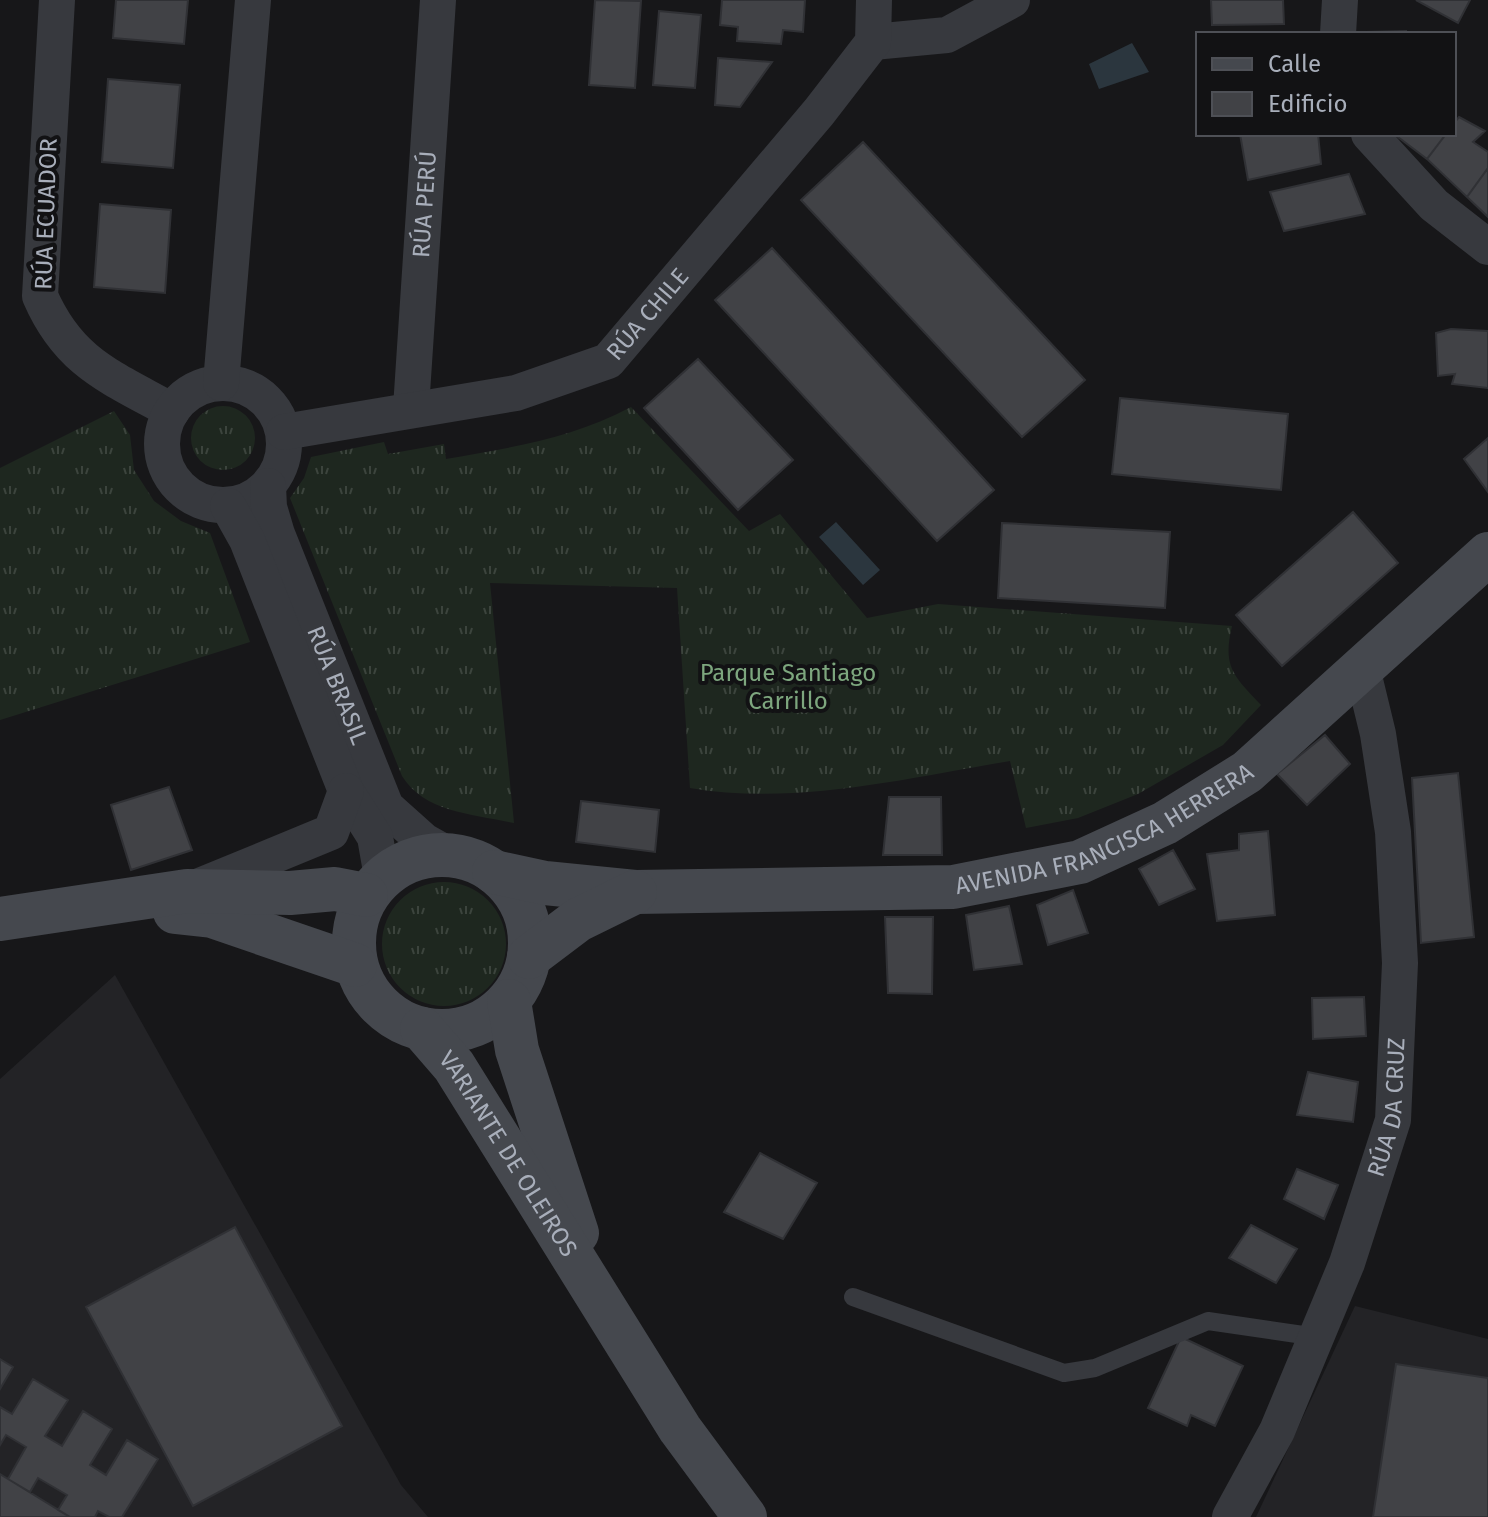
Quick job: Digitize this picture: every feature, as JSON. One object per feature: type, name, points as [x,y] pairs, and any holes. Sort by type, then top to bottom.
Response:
[{"type":"street","name":"RÚA ECUADOR","points":[[57,0],[40,296],[52,324],[74,353],[172,411]]},
{"type":"street","points":[[221,383],[253,0]]},
{"type":"street","name":"RÚA PERÚ","points":[[411,408],[438,0]]},
{"type":"street","points":[[874,0],[873,42],[947,35],[1012,0]]},
{"type":"street","points":[[1338,32],[1340,0]]},
{"type":"street","name":"RÚA CHILE","points":[[284,432],[411,408],[516,393],[608,361],[819,112],[873,42]]},
{"type":"street","points":[[1371,136],[1434,205],[1488,247]]},
{"type":"street","points":[[221,383],[254,391],[273,409],[284,432],[285,451],[279,470],[268,486],[257,496],[228,506],[208,504],[189,496],[174,482],[165,464],[162,444],[172,411],[193,391],[221,383]]},
{"type":"street","name":"RÚA BRASIL","points":[[268,486],[269,507],[277,534],[386,807],[424,841],[449,855]]},
{"type":"street","name":"RÚA BRASIL","points":[[228,506],[247,540],[346,791],[375,837],[374,886]]},
{"type":"street","name":"AVENIDA FRANCISCA HERRERA","points":[[494,872],[545,883],[635,892],[953,887],[1080,862],[1165,823],[1247,772],[1488,554]]},
{"type":"street","name":"RÚA DA CRUZ","points":[[1230,1517],[1277,1431],[1317,1337],[1347,1263],[1393,1120],[1400,963],[1393,832],[1378,734],[1362,668]]},
{"type":"street","points":[[187,891],[331,832],[346,791]]},
{"type":"street","points":[[449,855],[473,860],[494,872],[512,889],[524,909],[530,933],[529,957],[522,980],[509,1001],[491,1016],[469,1027],[446,1031],[422,1029],[399,1021],[380,1006],[364,987],[355,965],[353,941],[357,917],[374,886],[402,863],[425,856],[449,855]]},
{"type":"street","points":[[0,919],[187,891],[290,893],[374,886]]},
{"type":"street","name":"AVENIDA FRANCISCA HERRERA","points":[[529,957],[578,920],[635,892]]},
{"type":"street","points":[[109,901],[212,916],[355,965]]},
{"type":"street","name":"VARIANTE DE OLEIROS","points":[[509,1001],[517,1050],[591,1282]]},
{"type":"street","name":"VARIANTE DE OLEIROS","points":[[422,1029],[454,1066],[680,1429],[745,1517]]},
{"type":"lane","points":[[853,1297],[1064,1373],[1095,1368],[1208,1321],[1317,1337]]},
{"type":"shaded area","points":[[1132,43],[1149,72],[1099,89],[1089,64]]},
{"type":"shaded area","points":[[836,522],[880,570],[863,585],[819,537]]},
{"type":"shaded area","points":[[115,975],[401,1485],[428,1517],[0,1517],[0,1079]]},
{"type":"shaded area","points":[[1355,1306],[1488,1339],[1488,1517],[1256,1517]]},
{"type":"green space","points":[[223,406],[241,412],[249,420],[255,438],[249,456],[241,464],[223,470],[205,464],[197,456],[191,438],[197,420],[205,412]]},
{"type":"green space","name":"Parque Santiago Carrillo","points":[[631,407],[749,531],[780,514],[867,618],[938,604],[1232,626],[1229,652],[1233,670],[1261,705],[1223,745],[1138,794],[1078,818],[1026,828],[1010,761],[891,782],[810,792],[730,793],[690,788],[677,588],[490,583],[514,823],[437,805],[424,798],[402,776],[290,498],[304,478],[311,457],[384,442],[388,454],[444,444],[446,459],[564,434]]},
{"type":"green space","points":[[114,411],[130,435],[134,470],[154,501],[181,521],[210,533],[250,642],[0,720],[0,468]]},
{"type":"green space","points":[[444,882],[468,887],[488,900],[501,920],[506,944],[501,968],[488,988],[468,1001],[444,1006],[420,1001],[400,988],[387,968],[382,944],[387,920],[400,900],[420,887]]},
{"type":"building","points":[[116,0],[188,0],[184,44],[113,38]]},
{"type":"building","points":[[595,0],[641,1],[635,88],[589,85]]},
{"type":"building","points":[[722,0],[805,0],[803,32],[783,30],[781,44],[737,41],[738,27],[720,25]]},
{"type":"building","points":[[1211,0],[1283,0],[1284,24],[1212,25]]},
{"type":"building","points":[[1416,0],[1470,0],[1458,23]]},
{"type":"building","points":[[659,11],[701,15],[695,88],[653,85]]},
{"type":"building","points":[[718,58],[772,62],[740,107],[715,105]]},
{"type":"building","points":[[108,79],[180,85],[173,168],[102,162]]},
{"type":"building","points":[[1459,117],[1485,131],[1473,142],[1488,152],[1488,168],[1467,197],[1427,159],[1444,136],[1456,136],[1456,121]]},
{"type":"building","points":[[1240,136],[1318,136],[1321,164],[1248,180]]},
{"type":"building","points":[[1397,136],[1444,136],[1427,159]]},
{"type":"building","points":[[863,142],[1085,380],[1022,437],[801,200]]},
{"type":"building","points":[[1488,168],[1488,217],[1467,197]]},
{"type":"building","points":[[1349,174],[1365,214],[1284,231],[1270,192]]},
{"type":"building","points":[[100,204],[171,210],[165,293],[94,287]]},
{"type":"building","points":[[772,248],[994,490],[937,541],[715,300]]},
{"type":"building","points":[[1451,329],[1488,331],[1488,388],[1452,384],[1455,374],[1438,376],[1436,333]]},
{"type":"building","points":[[698,359],[793,460],[738,510],[644,408]]},
{"type":"building","points":[[1120,398],[1288,414],[1281,490],[1112,474]]},
{"type":"building","points":[[1488,438],[1488,492],[1464,459]]},
{"type":"building","points":[[1353,512],[1398,563],[1282,666],[1236,615]]},
{"type":"building","points":[[1002,523],[1170,532],[1165,608],[998,598]]},
{"type":"building","points":[[1325,735],[1350,764],[1307,805],[1277,774]]},
{"type":"building","points":[[1458,773],[1474,937],[1421,943],[1412,778]]},
{"type":"building","points":[[169,787],[192,850],[131,870],[111,805]]},
{"type":"building","points":[[889,797],[941,797],[942,855],[883,855]]},
{"type":"building","points":[[581,801],[659,810],[655,852],[576,842]]},
{"type":"building","points":[[1268,831],[1275,915],[1217,921],[1207,854],[1239,850],[1239,834]]},
{"type":"building","points":[[1173,850],[1195,889],[1159,905],[1139,869]]},
{"type":"building","points":[[1073,890],[1088,933],[1048,945],[1037,905]]},
{"type":"building","points":[[1009,906],[1022,964],[974,970],[966,915]]},
{"type":"building","points":[[885,917],[933,917],[932,994],[888,993]]},
{"type":"building","points":[[1364,997],[1366,1036],[1313,1039],[1312,998]]},
{"type":"building","points":[[1308,1072],[1358,1082],[1353,1122],[1297,1115]]},
{"type":"building","points":[[760,1153],[817,1183],[783,1239],[724,1212]]},
{"type":"building","points":[[1297,1169],[1338,1185],[1324,1219],[1284,1199]]},
{"type":"building","points":[[1251,1225],[1297,1249],[1276,1283],[1229,1258]]},
{"type":"building","points":[[235,1227],[342,1426],[193,1506],[86,1307]]},
{"type":"building","points":[[1181,1337],[1243,1366],[1215,1426],[1191,1415],[1187,1426],[1148,1408]]},
{"type":"building","points":[[0,1359],[13,1367],[0,1389]]},
{"type":"building","points":[[1396,1364],[1488,1378],[1488,1517],[1373,1517]]},
{"type":"building","points":[[33,1379],[68,1400],[45,1436],[62,1446],[83,1411],[112,1429],[90,1465],[106,1475],[127,1440],[158,1459],[122,1517],[109,1517],[98,1511],[95,1517],[70,1517],[58,1510],[67,1495],[38,1478],[30,1492],[8,1479],[26,1447],[6,1435],[0,1445],[0,1407],[12,1414]]},
{"type":"building","points":[[0,1474],[8,1479],[70,1517],[0,1517]]}]
